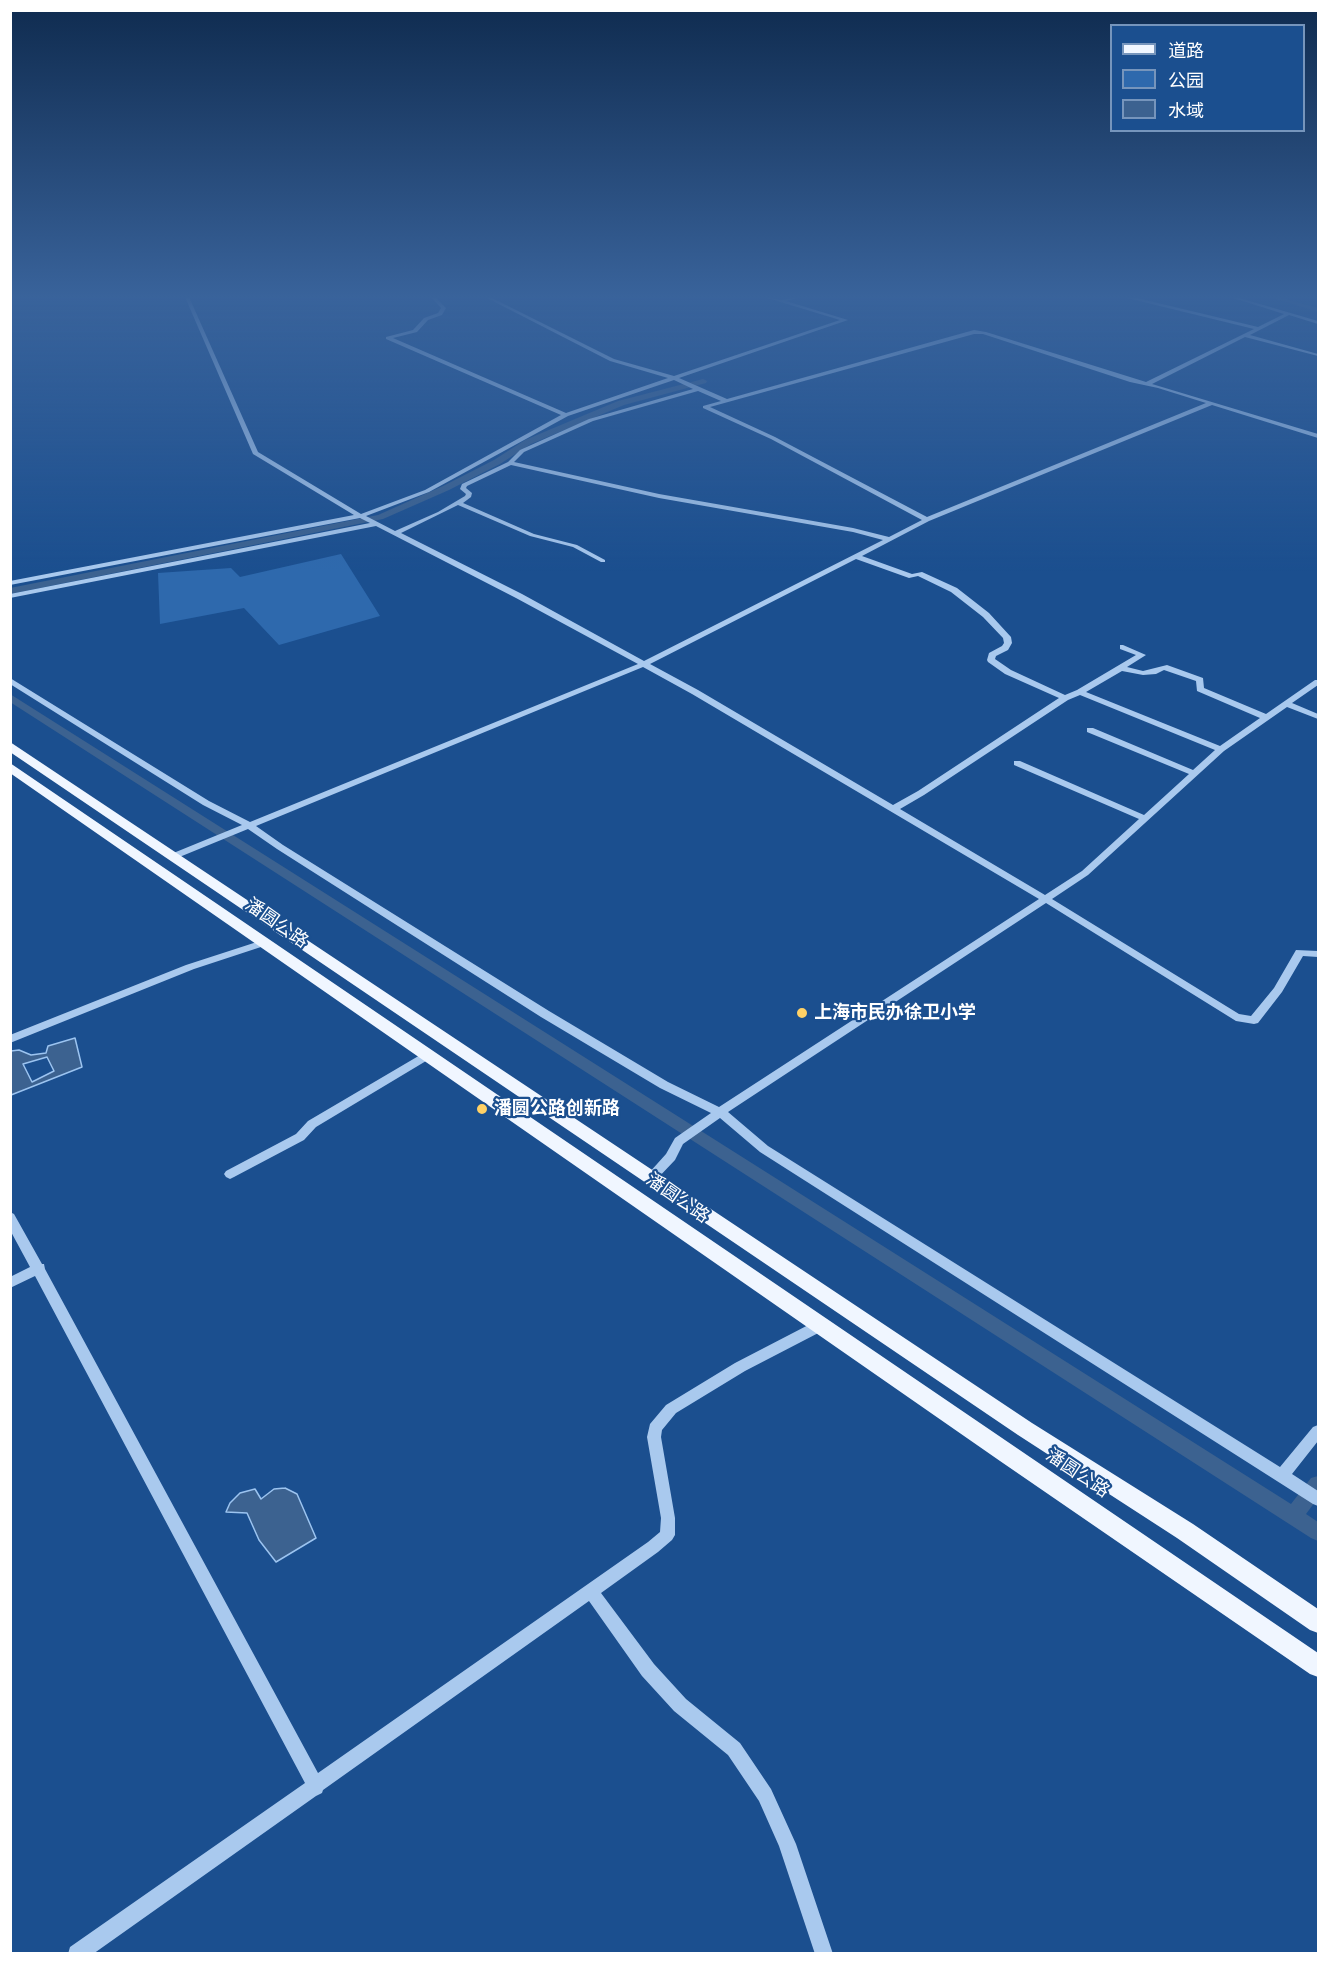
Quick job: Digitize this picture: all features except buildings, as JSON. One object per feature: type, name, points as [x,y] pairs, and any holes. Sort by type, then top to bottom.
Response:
[{"type":"main road","name":"潘圆公路","points":[[10,746],[1025,1429],[1185,1531],[1318,1622]]},
{"type":"main road","name":"潘圆公路","points":[[10,767],[1318,1666]]},
{"type":"street","points":[[227,389],[255,453],[362,516],[519,596],[644,664],[1046,899],[1236,1017],[1254,1020],[1278,990],[1300,952],[1318,954]]},
{"type":"street","points":[[505,389],[566,415]]},
{"type":"street","points":[[10,583],[362,516],[427,491],[566,415],[643,389]]},
{"type":"street","points":[[396,533],[458,503],[470,495],[462,489],[464,485],[510,463],[522,451],[591,420],[698,389],[726,401]]},
{"type":"street","points":[[770,389],[705,407],[773,438],[927,520]]},
{"type":"street","points":[[1163,389],[1318,436]]},
{"type":"street","points":[[174,856],[644,664],[927,520],[1212,403]]},
{"type":"street","points":[[510,463],[638,491],[853,530],[888,539]]},
{"type":"street","points":[[458,503],[532,535],[574,546],[603,561]]},
{"type":"street","points":[[10,596],[377,524]]},
{"type":"street","points":[[855,556],[912,576],[919,574],[954,590],[986,615],[1007,637],[1008,643],[1005,648],[992,655],[991,660],[1008,672],[1065,698]]},
{"type":"street","points":[[893,809],[921,794],[1065,698],[1080,692],[1142,655],[1123,647]]},
{"type":"street","points":[[1121,668],[1143,673],[1164,667],[1200,680],[1200,688],[1265,717]]},
{"type":"street","points":[[10,680],[545,1014],[717,1115],[764,1149],[1318,1499]]},
{"type":"street","points":[[652,1177],[670,1157],[679,1141],[1085,873],[1221,749],[1318,682]]},
{"type":"street","points":[[1080,692],[1221,749]]},
{"type":"street","points":[[1287,704],[1318,717]]},
{"type":"street","points":[[1090,730],[1194,773]]},
{"type":"street","points":[[1017,763],[1144,818]]},
{"type":"street","points":[[10,1039],[190,967],[263,943]]},
{"type":"street","points":[[230,1174],[300,1137],[312,1124],[428,1055]]},
{"type":"street","points":[[10,1217],[316,1787]]},
{"type":"street","points":[[10,1283],[39,1268]]},
{"type":"street","points":[[77,1953],[316,1787],[667,1535],[668,1518],[654,1437],[655,1428],[661,1419],[671,1409],[740,1367],[821,1326]]},
{"type":"street","points":[[1288,1479],[1318,1431]]},
{"type":"street","points":[[591,1591],[648,1670],[680,1705],[734,1749],[765,1795],[787,1844],[824,1953]]},
{"type":"green space","points":[[341,554],[380,616],[279,645],[244,608],[160,624],[158,573],[231,568],[240,577]]},
{"type":"water","points":[[75,1038],[82,1067],[11,1095],[11,1051],[19,1050],[31,1055],[46,1053],[48,1046]],"holes":[[[47,1057],[54,1071],[32,1082],[23,1064]]]},
{"type":"water","points":[[285,1488],[297,1494],[316,1538],[276,1562],[259,1540],[247,1513],[226,1512],[230,1503],[240,1493],[255,1489],[261,1499],[274,1489]]},
{"type":"waterway","points":[[10,591],[380,517],[446,488],[497,462],[528,442],[621,403],[674,389]]},
{"type":"waterway","points":[[10,697],[1318,1532]]},
{"type":"waterway","points":[[1293,1516],[1318,1484]]},
{"type":"place","name":"上海市民办徐卫小学","points":[[802,1013]]},
{"type":"place","name":"潘圆公路创新路","points":[[482,1109]]}]
